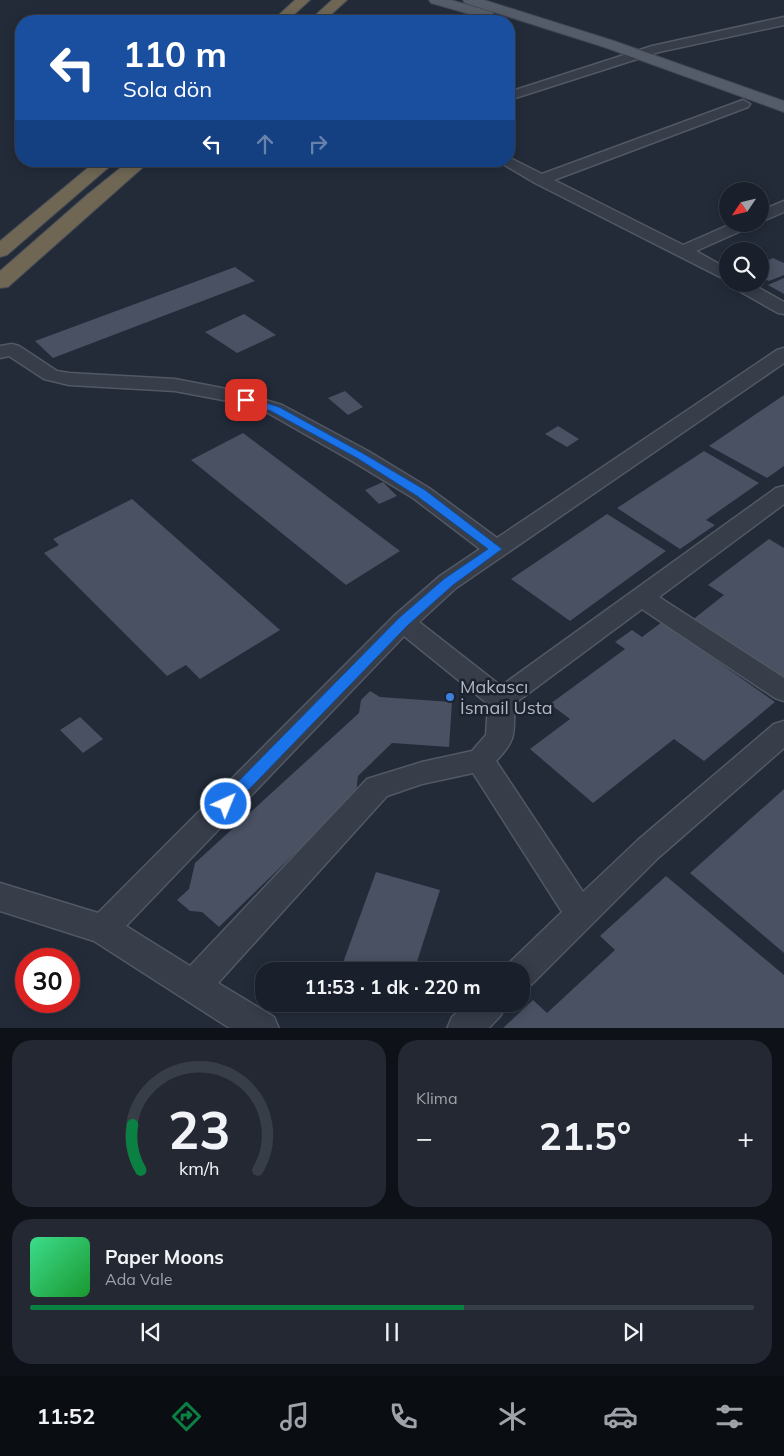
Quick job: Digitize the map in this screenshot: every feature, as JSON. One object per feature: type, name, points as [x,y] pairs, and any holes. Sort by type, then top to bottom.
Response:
[{"type":"highway","points":[[286,15],[303,0]]},
{"type":"highway","points":[[323,15],[340,0]]},
{"type":"highway","points":[[0,251],[100,167]]},
{"type":"highway","points":[[0,282],[95,198],[134,167]]},
{"type":"main road","points":[[436,0],[487,15]]},
{"type":"main road","points":[[470,0],[638,54],[784,107]]},
{"type":"main road","points":[[515,23],[784,119]]},
{"type":"street","points":[[515,94],[623,61],[638,54],[693,40],[784,21]]},
{"type":"street","points":[[540,180],[743,104]]},
{"type":"street","points":[[515,166],[719,271]]},
{"type":"street","points":[[769,213],[784,206]]},
{"type":"street","points":[[683,251],[726,232]]},
{"type":"street","points":[[754,292],[784,309]]},
{"type":"street","points":[[0,352],[12,350],[51,375],[69,379],[175,384],[232,396],[275,409],[360,456],[421,493],[496,549]]},
{"type":"street","points":[[103,929],[403,622],[448,582],[784,354]]},
{"type":"street","points":[[501,700],[643,598],[784,493]]},
{"type":"street","points":[[643,598],[784,690]]},
{"type":"street","points":[[403,622],[501,700]]},
{"type":"street","points":[[194,985],[377,787],[422,773],[480,760],[500,739],[501,700]]},
{"type":"street","points":[[530,964],[648,848],[784,732]]},
{"type":"street","points":[[480,760],[581,915]]},
{"type":"street","points":[[0,896],[103,929],[262,1028]]},
{"type":"street","points":[[464,1028],[481,1012]]},
{"type":"building","points":[[773,258],[784,263],[784,275],[769,281],[769,260]]},
{"type":"building","points":[[235,267],[255,281],[53,358],[35,341]]},
{"type":"building","points":[[784,278],[784,294],[769,286]]},
{"type":"building","points":[[244,314],[276,335],[237,353],[205,332]]},
{"type":"building","points":[[345,391],[363,407],[348,415],[328,398]]},
{"type":"building","points":[[784,395],[784,466],[767,478],[709,446]]},
{"type":"building","points":[[558,426],[579,439],[567,447],[545,434]]},
{"type":"building","points":[[243,433],[400,551],[346,585],[191,460]]},
{"type":"building","points":[[704,451],[759,483],[706,520],[715,525],[680,549],[617,508]]},
{"type":"building","points":[[383,482],[397,496],[379,504],[365,490]]},
{"type":"building","points":[[132,499],[280,630],[200,679],[186,665],[167,676],[44,553],[59,545],[53,539]]},
{"type":"building","points":[[607,514],[666,551],[570,621],[511,579]]},
{"type":"building","points":[[769,539],[784,548],[784,683],[691,621],[724,595],[708,585]]},
{"type":"building","points":[[662,622],[775,702],[704,761],[674,739],[593,803],[530,749],[570,719],[550,704],[625,649],[615,642],[632,630],[642,637]]},
{"type":"building","points":[[370,691],[380,697],[452,702],[449,747],[392,743],[358,776],[356,794],[219,927],[202,912],[190,911],[177,900],[189,889],[195,863],[359,713],[361,700]]},
{"type":"building","points":[[80,717],[103,739],[83,753],[60,730]]},
{"type":"building","points":[[784,789],[784,953],[690,873]]},
{"type":"building","points":[[376,872],[440,890],[417,962],[343,962]]},
{"type":"building","points":[[666,876],[784,975],[784,1028],[503,1028],[520,1012],[530,1012],[530,1003],[533,1000],[547,1013],[615,950],[600,936]]},
{"type":"place","name":"Makascı İsmail Usta","points":[[450,697]]},
{"type":"route","points":[[226,804],[403,622],[448,582],[496,549],[421,493],[360,456],[275,409],[246,400]]}]
